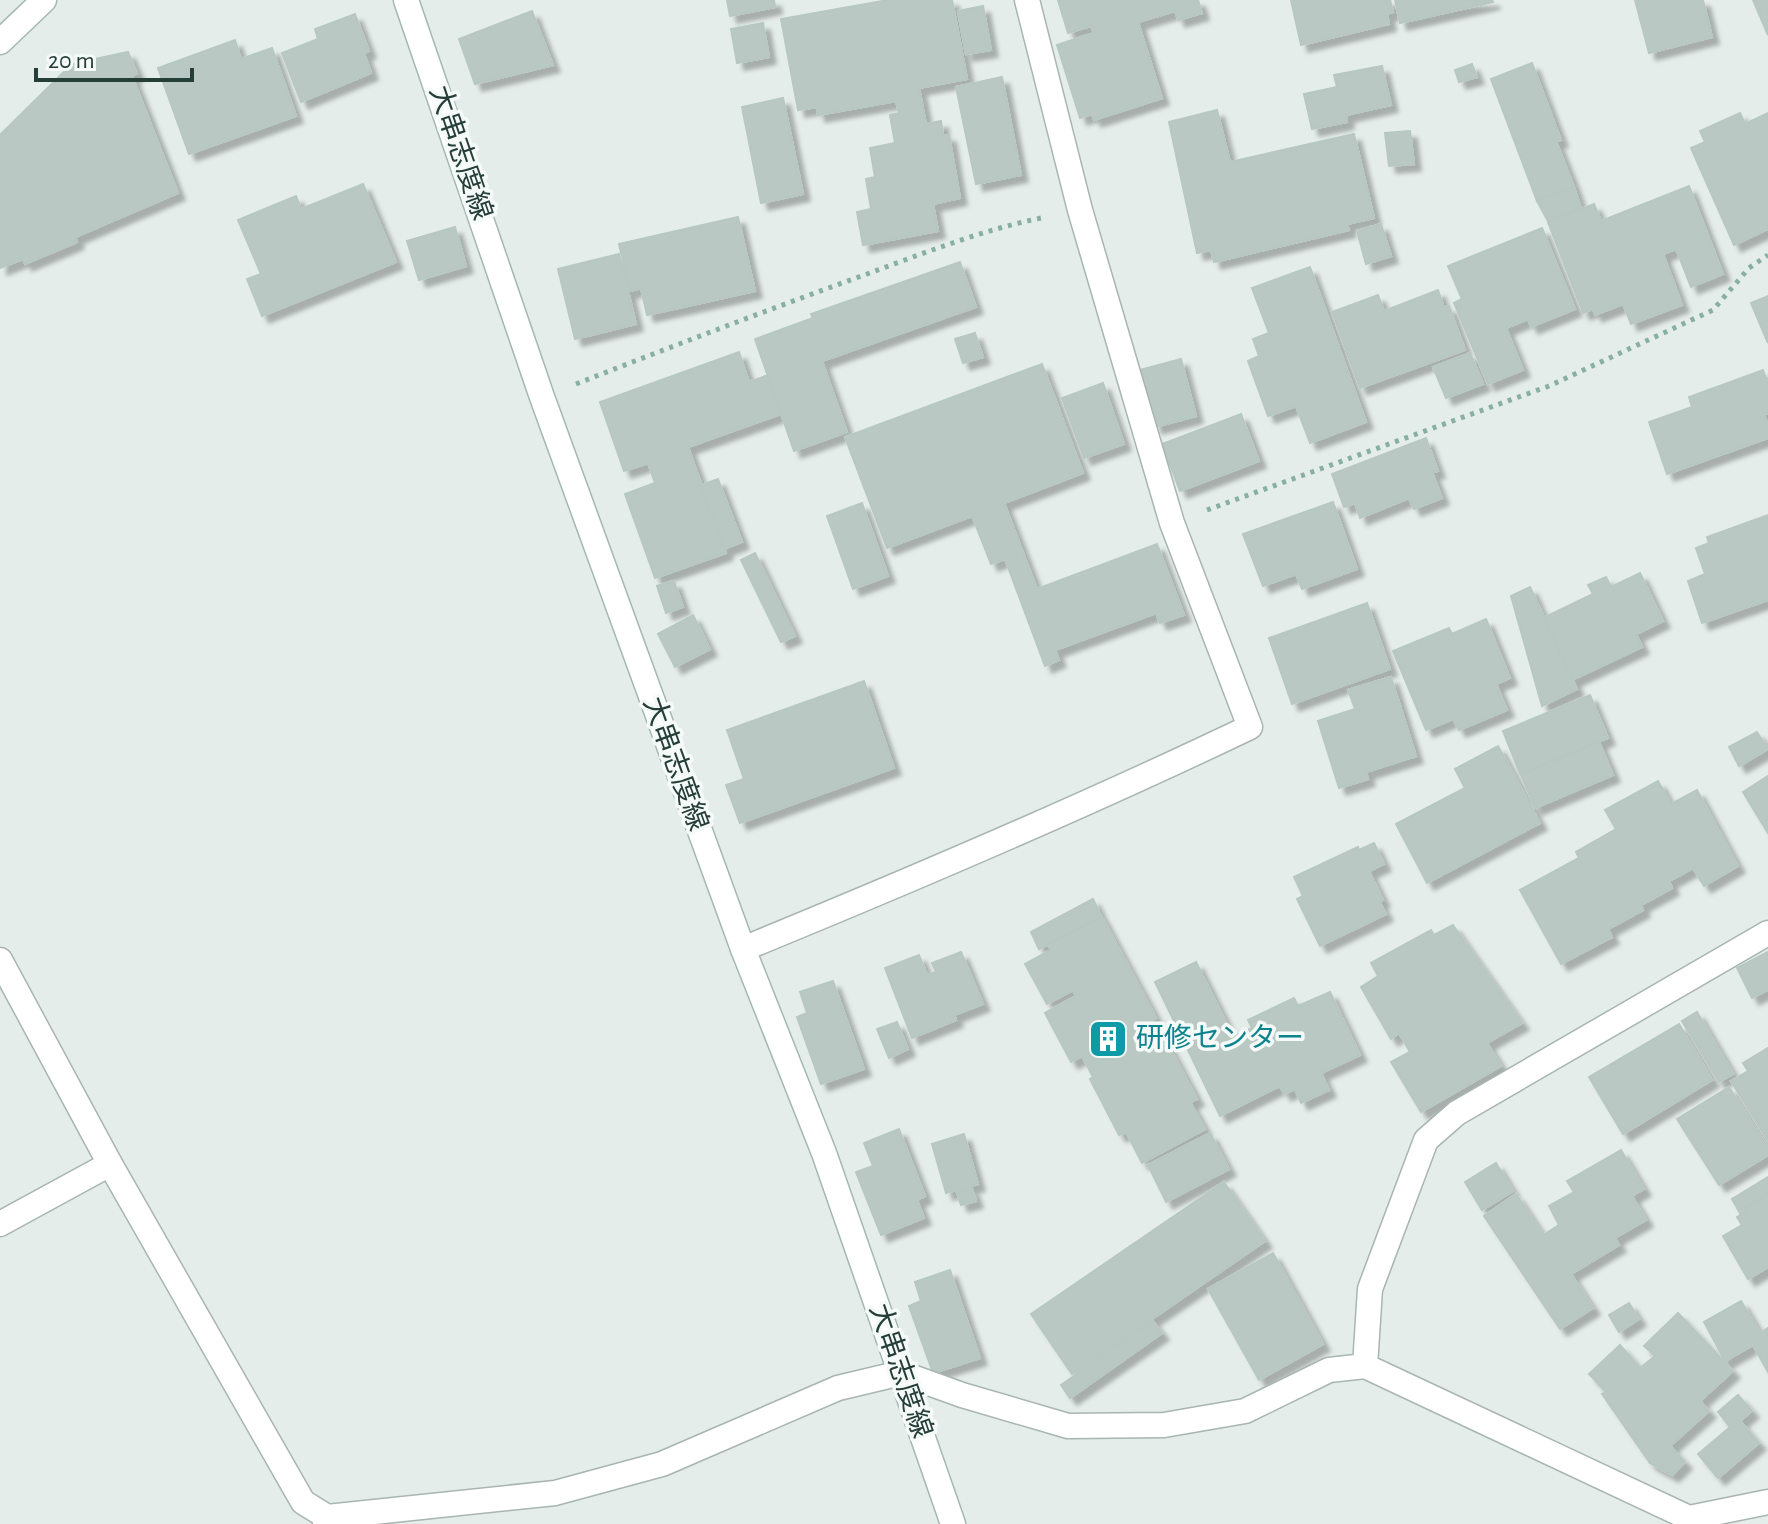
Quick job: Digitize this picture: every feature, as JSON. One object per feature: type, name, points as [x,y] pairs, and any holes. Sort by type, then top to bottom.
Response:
[{"type":"street","points":[[0,42],[44,0]]},
{"type":"street","name":"大串志度線","points":[[406,0],[542,397],[743,949],[824,1153],[953,1524]]},
{"type":"street","points":[[743,949],[923,876],[1088,804],[1250,727],[1172,523],[1080,210],[1027,0]]},
{"type":"street","points":[[1365,1366],[1370,1289],[1426,1140],[1457,1113],[1768,933]]},
{"type":"street","points":[[0,960],[110,1164],[303,1502],[326,1521],[555,1493],[662,1464],[838,1388],[901,1373],[962,1395],[1068,1426],[1164,1425],[1245,1411],[1329,1370],[1365,1366],[1689,1518],[1768,1502]]},
{"type":"street","points":[[0,1224],[110,1164]]},
{"type":"path","points":[[542,397],[937,248],[1017,222],[1080,210]]},
{"type":"path","points":[[1172,523],[1549,386],[1713,310],[1749,268],[1768,255]]},
{"type":"building","points":[[727,0],[774,0],[775,7],[730,16]]},
{"type":"building","points":[[888,0],[952,0],[967,79],[919,88],[926,124],[941,121],[943,136],[949,135],[960,198],[933,204],[938,231],[863,245],[857,212],[871,209],[866,179],[875,177],[870,148],[895,143],[890,115],[899,113],[896,101],[818,115],[817,107],[798,110],[781,19]]},
{"type":"building","points":[[1058,0],[1198,0],[1202,13],[1178,20],[1175,11],[1138,22],[1162,98],[1094,120],[1092,114],[1080,118],[1057,45],[1094,33],[1091,26],[1068,33]]},
{"type":"building","points":[[1291,0],[1390,0],[1393,12],[1387,14],[1389,24],[1301,45]]},
{"type":"building","points":[[1395,0],[1492,0],[1493,2],[1400,23]]},
{"type":"building","points":[[1635,0],[1703,0],[1712,37],[1649,53]]},
{"type":"building","points":[[1753,0],[1768,0],[1768,35]]},
{"type":"building","points":[[983,6],[991,50],[966,54],[958,11]]},
{"type":"building","points":[[532,11],[553,65],[475,84],[459,39]]},
{"type":"building","points":[[355,14],[369,51],[364,53],[371,73],[301,102],[282,53],[318,39],[315,29]]},
{"type":"building","points":[[763,23],[769,57],[737,63],[731,29]]},
{"type":"building","points":[[235,40],[241,59],[272,48],[296,116],[189,154],[158,68]]},
{"type":"building","points":[[128,52],[137,73],[132,76],[178,193],[75,237],[77,242],[25,264],[23,259],[0,268],[0,135],[72,64]]},
{"type":"building","points":[[1532,63],[1561,140],[1556,141],[1574,187],[1537,201],[1491,79]]},
{"type":"building","points":[[1472,64],[1477,77],[1459,82],[1455,70]]},
{"type":"building","points":[[1382,66],[1391,105],[1346,115],[1347,122],[1312,129],[1304,94],[1337,87],[1334,75]]},
{"type":"building","points":[[1002,77],[1021,175],[976,184],[956,87]]},
{"type":"building","points":[[783,98],[803,194],[761,203],[742,107]]},
{"type":"building","points":[[1217,110],[1230,162],[1354,134],[1374,218],[1347,224],[1349,230],[1214,262],[1211,250],[1197,253],[1169,122]]},
{"type":"building","points":[[1740,113],[1745,124],[1768,113],[1768,229],[1734,245],[1691,148],[1705,142],[1700,131]]},
{"type":"building","points":[[1410,131],[1414,164],[1389,166],[1385,133]]},
{"type":"building","points":[[363,184],[396,262],[262,316],[247,279],[261,274],[238,220],[296,196],[301,209]]},
{"type":"building","points":[[1689,186],[1723,274],[1691,287],[1676,249],[1663,254],[1682,305],[1631,324],[1623,304],[1595,315],[1593,309],[1583,313],[1548,222],[1594,204],[1601,221]]},
{"type":"building","points":[[1574,187],[1581,208],[1548,221],[1537,201]]},
{"type":"building","points":[[738,217],[755,291],[647,315],[641,288],[630,291],[619,244]]},
{"type":"building","points":[[1381,224],[1391,256],[1366,264],[1357,231]]},
{"type":"building","points":[[455,227],[466,266],[419,280],[407,241]]},
{"type":"building","points":[[1542,228],[1575,309],[1531,327],[1528,319],[1506,328],[1523,370],[1488,384],[1454,303],[1462,299],[1448,266]]},
{"type":"building","points":[[619,254],[636,324],[575,339],[558,269]]},
{"type":"building","points":[[960,262],[976,307],[822,361],[847,432],[794,451],[755,339],[813,318],[811,314]]},
{"type":"building","points":[[1310,267],[1366,422],[1310,443],[1296,406],[1268,416],[1248,361],[1259,356],[1253,339],[1269,333],[1252,288]]},
{"type":"building","points":[[1438,290],[1444,308],[1449,306],[1465,350],[1360,388],[1332,312],[1378,295],[1384,311]]},
{"type":"building","points":[[1768,296],[1768,343],[1751,303]]},
{"type":"building","points":[[975,333],[983,357],[963,363],[955,339]]},
{"type":"building","points":[[739,352],[749,382],[768,375],[781,414],[688,447],[726,553],[655,578],[625,494],[655,483],[648,463],[624,471],[600,402]]},
{"type":"building","points":[[1470,353],[1483,384],[1446,398],[1433,367]]},
{"type":"building","points":[[1181,359],[1196,416],[1155,427],[1140,370]]},
{"type":"building","points":[[1042,364],[1083,473],[1004,503],[1037,589],[1157,544],[1184,615],[1160,623],[1156,613],[1055,650],[1059,660],[1045,666],[1005,559],[991,564],[972,516],[887,548],[845,437]]},
{"type":"building","points":[[1763,370],[1768,385],[1768,413],[1764,415],[1768,438],[1667,474],[1649,422],[1692,407],[1689,397]]},
{"type":"building","points":[[1103,383],[1124,444],[1084,458],[1062,398]]},
{"type":"building","points":[[1241,414],[1259,461],[1180,491],[1162,444]]},
{"type":"building","points":[[1426,438],[1438,471],[1432,472],[1442,498],[1414,509],[1409,498],[1360,518],[1355,503],[1344,507],[1332,474]]},
{"type":"building","points":[[718,479],[742,542],[724,549],[701,485]]},
{"type":"building","points":[[1333,502],[1357,569],[1302,589],[1296,574],[1263,586],[1243,534]]},
{"type":"building","points":[[862,503],[888,576],[853,589],[827,516]]},
{"type":"building","points":[[1768,515],[1768,600],[1702,623],[1688,581],[1705,574],[1696,548],[1709,543],[1707,537]]},
{"type":"building","points":[[755,553],[795,636],[781,642],[741,560]]},
{"type":"building","points":[[1640,573],[1663,621],[1636,634],[1642,647],[1572,680],[1543,618],[1593,594],[1588,585],[1606,577],[1611,587]]},
{"type":"building","points":[[674,581],[683,607],[666,613],[657,586]]},
{"type":"building","points":[[1530,587],[1577,689],[1542,706],[1511,596]]},
{"type":"building","points":[[1367,603],[1390,669],[1292,704],[1269,638]]},
{"type":"building","points":[[693,615],[710,649],[675,667],[658,634]]},
{"type":"building","points":[[1486,619],[1510,678],[1496,684],[1507,710],[1459,730],[1453,719],[1426,730],[1393,651],[1449,628],[1452,634]]},
{"type":"building","points":[[1391,677],[1416,756],[1366,772],[1368,779],[1339,788],[1318,721],[1355,709],[1348,690]]},
{"type":"building","points":[[864,681],[894,768],[740,823],[726,785],[744,779],[727,730]]},
{"type":"building","points":[[1590,695],[1608,738],[1520,774],[1503,731]]},
{"type":"building","points":[[1757,732],[1768,749],[1739,766],[1729,747]]},
{"type":"building","points":[[1599,742],[1613,775],[1535,808],[1521,775]]},
{"type":"building","points":[[1498,746],[1540,823],[1427,883],[1396,824],[1465,788],[1455,769]]},
{"type":"building","points":[[1768,776],[1768,833],[1743,792]]},
{"type":"building","points":[[1658,781],[1671,804],[1697,790],[1738,866],[1704,886],[1693,868],[1669,881],[1672,888],[1641,905],[1643,910],[1608,929],[1612,937],[1561,964],[1520,890],[1579,858],[1576,852],[1616,829],[1605,810]]},
{"type":"building","points":[[1374,843],[1384,864],[1369,871],[1386,914],[1320,946],[1297,899],[1303,896],[1294,877],[1358,847],[1359,850]]},
{"type":"building","points":[[1093,899],[1101,916],[1039,949],[1031,932]]},
{"type":"building","name":"研修センター","points":[[1102,917],[1156,1018],[1149,1022],[1158,1040],[1164,1037],[1197,1099],[1190,1102],[1205,1129],[1142,1163],[1126,1132],[1119,1135],[1090,1079],[1093,1077],[1082,1056],[1071,1062],[1045,1013],[1076,996],[1073,990],[1047,1004],[1025,964],[1051,950],[1048,945]]},
{"type":"building","points":[[1453,925],[1522,1023],[1487,1043],[1501,1066],[1421,1112],[1391,1062],[1410,1052],[1399,1033],[1391,1039],[1361,987],[1378,976],[1371,963],[1431,930],[1434,935]]},
{"type":"building","points":[[961,952],[983,1004],[954,1015],[956,1020],[912,1038],[885,968],[919,955],[927,975],[936,972],[932,963]]},
{"type":"building","points":[[1768,952],[1768,990],[1752,998],[1737,968]]},
{"type":"building","points":[[1196,962],[1233,1037],[1252,1028],[1248,1020],[1294,998],[1298,1006],[1330,992],[1360,1055],[1321,1073],[1329,1090],[1301,1103],[1295,1089],[1284,1094],[1280,1086],[1220,1116],[1155,982]]},
{"type":"building","points":[[833,981],[864,1069],[821,1084],[797,1017],[807,1013],[800,992]]},
{"type":"building","points":[[1697,1012],[1733,1074],[1719,1082],[1682,1021]]},
{"type":"building","points":[[897,1022],[908,1049],[889,1058],[877,1029]]},
{"type":"building","points":[[1679,1024],[1712,1080],[1623,1134],[1589,1077]]},
{"type":"building","points":[[1768,1048],[1768,1141],[1731,1081],[1748,1071],[1743,1063]]},
{"type":"building","points":[[1729,1087],[1768,1149],[1768,1155],[1719,1185],[1677,1119]]},
{"type":"building","points":[[899,1129],[925,1196],[917,1200],[924,1218],[881,1235],[856,1172],[873,1166],[864,1143]]},
{"type":"building","points":[[1210,1133],[1229,1169],[1166,1202],[1148,1165]]},
{"type":"building","points":[[964,1134],[978,1184],[946,1193],[932,1144]]},
{"type":"building","points":[[1621,1150],[1644,1189],[1632,1196],[1646,1220],[1615,1238],[1619,1245],[1571,1274],[1593,1308],[1560,1329],[1484,1216],[1516,1194],[1543,1235],[1559,1225],[1549,1206],[1574,1192],[1567,1181]]},
{"type":"building","points":[[1496,1163],[1513,1191],[1482,1210],[1465,1182]]},
{"type":"building","points":[[1768,1177],[1768,1194],[1744,1209],[1746,1212],[1741,1215],[1732,1199]]},
{"type":"building","points":[[1224,1182],[1265,1241],[1072,1374],[1031,1314]]},
{"type":"building","points":[[972,1189],[976,1201],[961,1205],[957,1193]]},
{"type":"building","points":[[1768,1194],[1768,1267],[1748,1279],[1723,1236],[1742,1225],[1737,1217],[1746,1212],[1744,1208]]},
{"type":"building","points":[[1273,1253],[1323,1344],[1259,1380],[1208,1289]]},
{"type":"building","points":[[950,1270],[980,1358],[933,1373],[909,1306],[921,1301],[915,1282]]},
{"type":"building","points":[[1741,1301],[1760,1333],[1768,1328],[1768,1372],[1753,1345],[1725,1361],[1704,1322]]},
{"type":"building","points":[[1629,1303],[1639,1319],[1619,1332],[1609,1315]]},
{"type":"building","points":[[1678,1313],[1733,1371],[1700,1401],[1709,1411],[1670,1446],[1685,1462],[1672,1475],[1650,1463],[1602,1394],[1606,1392],[1589,1374],[1620,1345],[1640,1368],[1655,1356],[1644,1346]]},
{"type":"building","points":[[1153,1321],[1162,1333],[1070,1398],[1061,1385]]},
{"type":"building","points":[[1738,1395],[1752,1411],[1740,1421],[1759,1443],[1718,1478],[1698,1454],[1730,1427],[1718,1412]]},
{"type":"place","name":"研修センター","points":[[1108,1039]]}]
